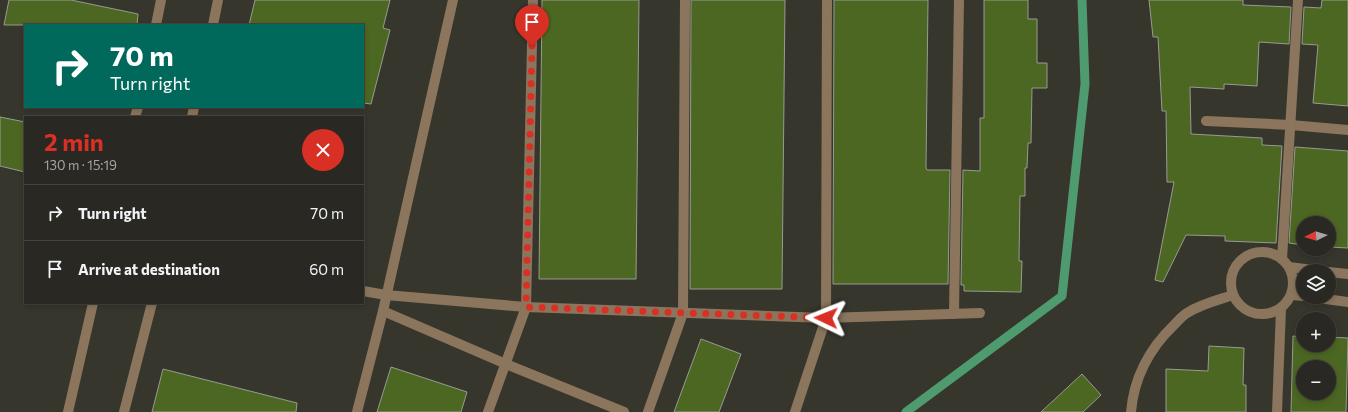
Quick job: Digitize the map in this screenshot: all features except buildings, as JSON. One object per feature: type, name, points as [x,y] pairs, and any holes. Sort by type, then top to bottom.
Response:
[{"type":"street","points":[[156,24],[161,0]]},
{"type":"street","points":[[213,24],[218,0]]},
{"type":"street","points":[[357,412],[383,311],[453,0]]},
{"type":"street","points":[[488,412],[526,307],[533,0]]},
{"type":"street","points":[[648,412],[684,313],[685,0]]},
{"type":"street","points":[[795,412],[826,318],[827,0]]},
{"type":"street","points":[[954,314],[959,0]]},
{"type":"street","points":[[1282,258],[1298,0]]},
{"type":"street","points":[[1206,120],[1348,130]]},
{"type":"street","points":[[1256,253],[1269,253],[1282,258],[1289,267],[1294,280],[1292,294],[1287,302],[1281,309],[1268,315],[1254,314],[1242,307],[1233,295],[1231,282],[1235,269],[1243,258],[1256,253]]},
{"type":"street","points":[[1289,267],[1296,268]]},
{"type":"street","points":[[1336,273],[1348,274]]},
{"type":"street","points":[[364,291],[526,307],[684,313],[826,318],[980,313]]},
{"type":"street","points":[[1292,294],[1296,295]]},
{"type":"street","points":[[1131,412],[1134,393],[1143,365],[1161,337],[1186,313],[1233,295]]},
{"type":"street","points":[[1336,300],[1348,302]]},
{"type":"street","points":[[68,412],[93,304]]},
{"type":"street","points":[[124,412],[152,304]]},
{"type":"street","points":[[1278,412],[1281,309]]},
{"type":"street","points":[[383,311],[506,364],[624,412]]},
{"type":"waterway","points":[[906,412],[1062,296],[1085,84],[1082,0]]},
{"type":"route","points":[[532,46],[526,307],[826,318]]}]
